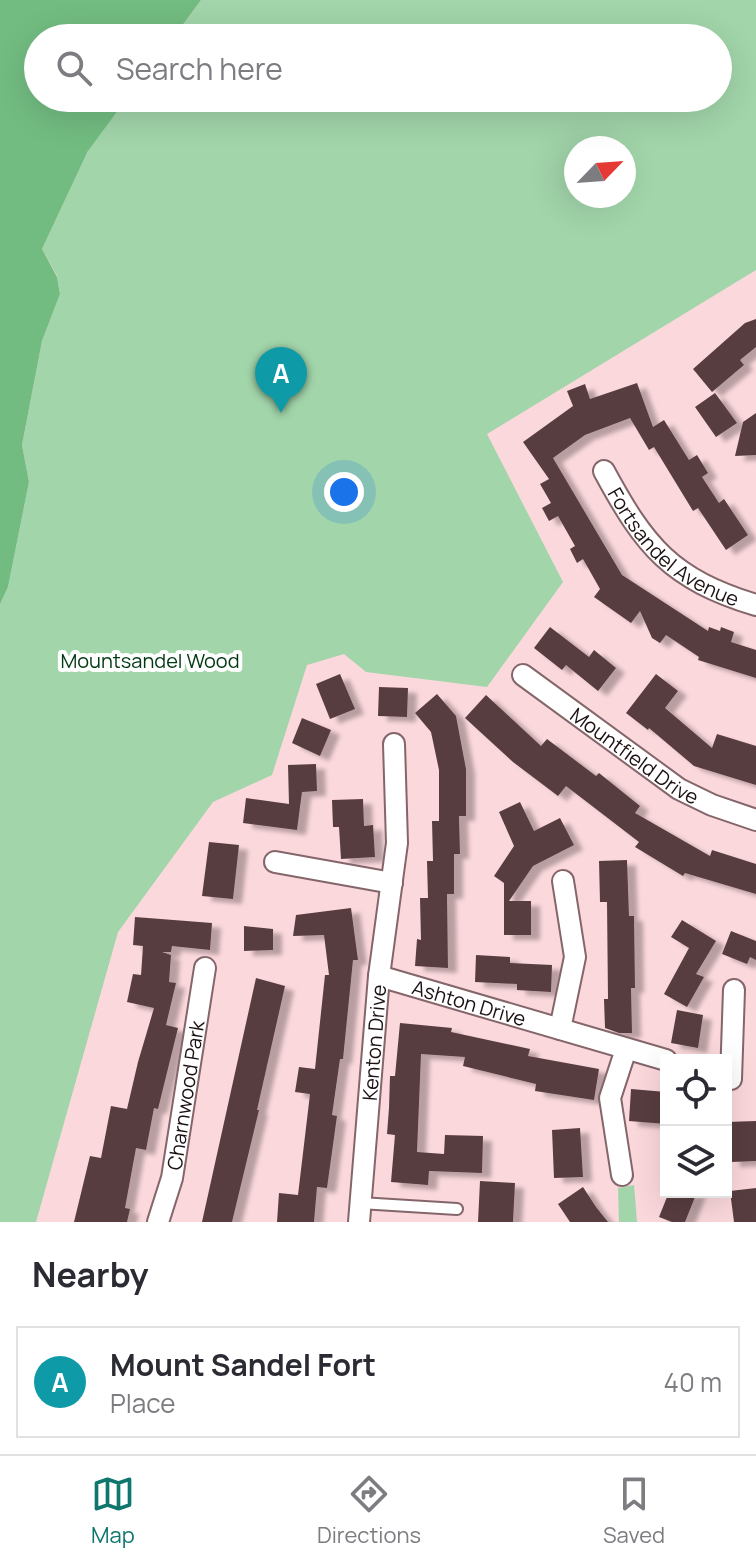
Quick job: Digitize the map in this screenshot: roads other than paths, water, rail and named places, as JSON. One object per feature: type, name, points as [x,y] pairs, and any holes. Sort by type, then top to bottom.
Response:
[{"type":"street","name":"Fortsandel Avenue","points":[[604,471],[630,519],[656,552],[690,580],[756,605]]},
{"type":"street","name":"Mountfield Drive","points":[[523,675],[679,789],[712,805],[756,820]]},
{"type":"street","name":"Kenton Drive","points":[[359,1212],[379,976],[397,843],[394,744]]},
{"type":"street","points":[[275,862],[392,883]]},
{"type":"street","points":[[560,1029],[575,957],[563,881]]},
{"type":"street","name":"Charnwood Park","points":[[158,1222],[172,1178],[205,968]]},
{"type":"street","name":"Ashton Drive","points":[[379,976],[660,1058]]},
{"type":"street","points":[[732,1054],[734,990]]},
{"type":"street","points":[[622,1175],[610,1098],[626,1049]]},
{"type":"lane","name":"Kenton Drive","points":[[359,1212],[457,1209]]},
{"type":"place","name":"Mount Sandel Fort","points":[[281,413]]},
{"type":"park label","name":"Mountsandel Wood","points":[[150,660]]}]
